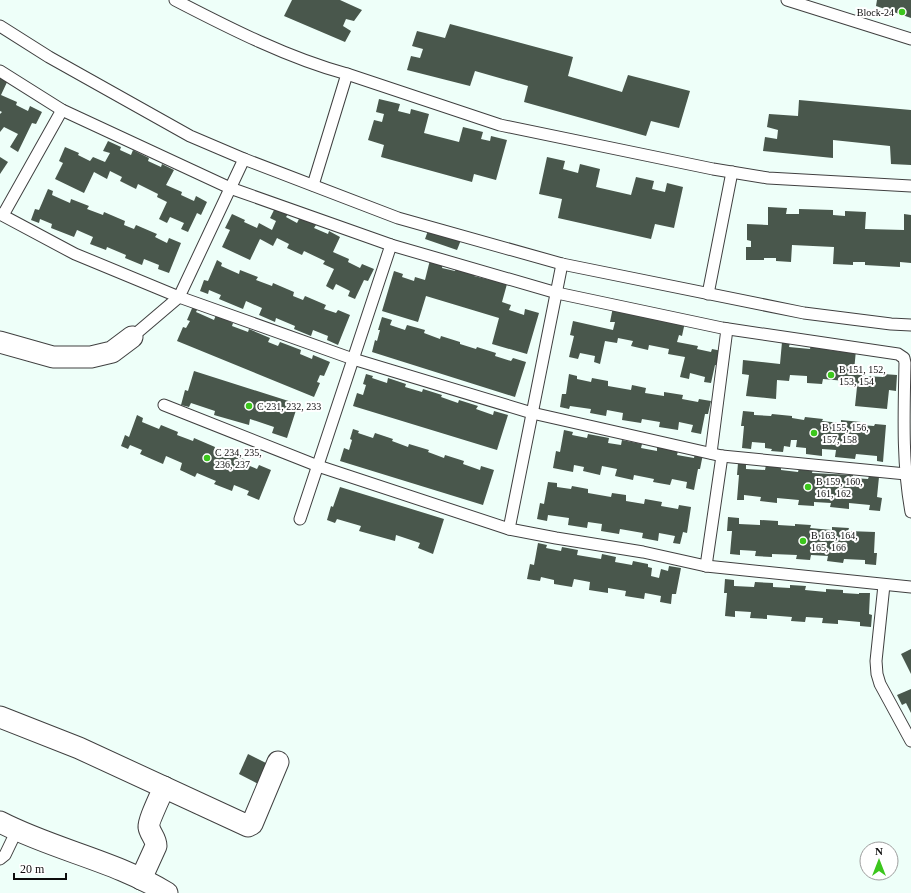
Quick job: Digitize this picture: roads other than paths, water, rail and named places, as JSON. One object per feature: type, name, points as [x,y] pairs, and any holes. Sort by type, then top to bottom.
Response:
[{"type":"street","points":[[0,342],[53,357],[91,357],[112,352],[132,337]]},
{"type":"street","points":[[0,717],[79,748],[248,826],[252,824],[278,762]]},
{"type":"street","points":[[141,879],[156,846],[156,842],[149,828],[149,824],[164,787]]},
{"type":"street","points":[[8,826],[44,842],[120,870],[168,893]]},
{"type":"lane","points":[[175,0],[231,29],[322,67],[500,125],[768,178],[911,186]]},
{"type":"lane","points":[[788,0],[911,39]]},
{"type":"lane","points":[[0,26],[49,57],[190,136],[244,159],[398,218],[562,264],[804,313],[891,324],[911,325]]},
{"type":"lane","points":[[0,71],[62,110],[230,188],[390,245],[556,293],[727,329],[898,354],[905,363],[904,423],[906,474],[911,512]]},
{"type":"lane","points":[[313,185],[347,74]]},
{"type":"lane","points":[[62,110],[2,215],[75,254],[179,297],[353,359],[532,413],[722,456],[906,474]]},
{"type":"lane","points":[[132,337],[179,297],[244,159]]},
{"type":"lane","points":[[708,294],[732,172]]},
{"type":"lane","points":[[300,519],[390,245]]},
{"type":"lane","points":[[509,529],[562,264]]},
{"type":"lane","points":[[711,453],[727,329]]},
{"type":"lane","points":[[164,405],[318,466],[509,529],[643,552],[706,566],[911,587]]},
{"type":"lane","points":[[706,566],[722,456]]},
{"type":"lane","points":[[884,585],[876,661],[877,674],[880,684],[911,741]]},
{"type":"lane","points":[[0,859],[5,855],[8,826]]},
{"type":"place","name":"Block-24","points":[[902,12]]},
{"type":"place","name":"B 151, 152, 153, 154","points":[[831,375]]},
{"type":"place","name":"C 231, 232, 233","points":[[249,406]]},
{"type":"place","name":"B 155, 156, 157, 158","points":[[814,433]]},
{"type":"place","name":"C 234, 235, 236, 237","points":[[207,458]]},
{"type":"place","name":"B 159, 160, 161, 162","points":[[808,487]]},
{"type":"place","name":"B 163, 164, 165, 166","points":[[803,541]]}]
